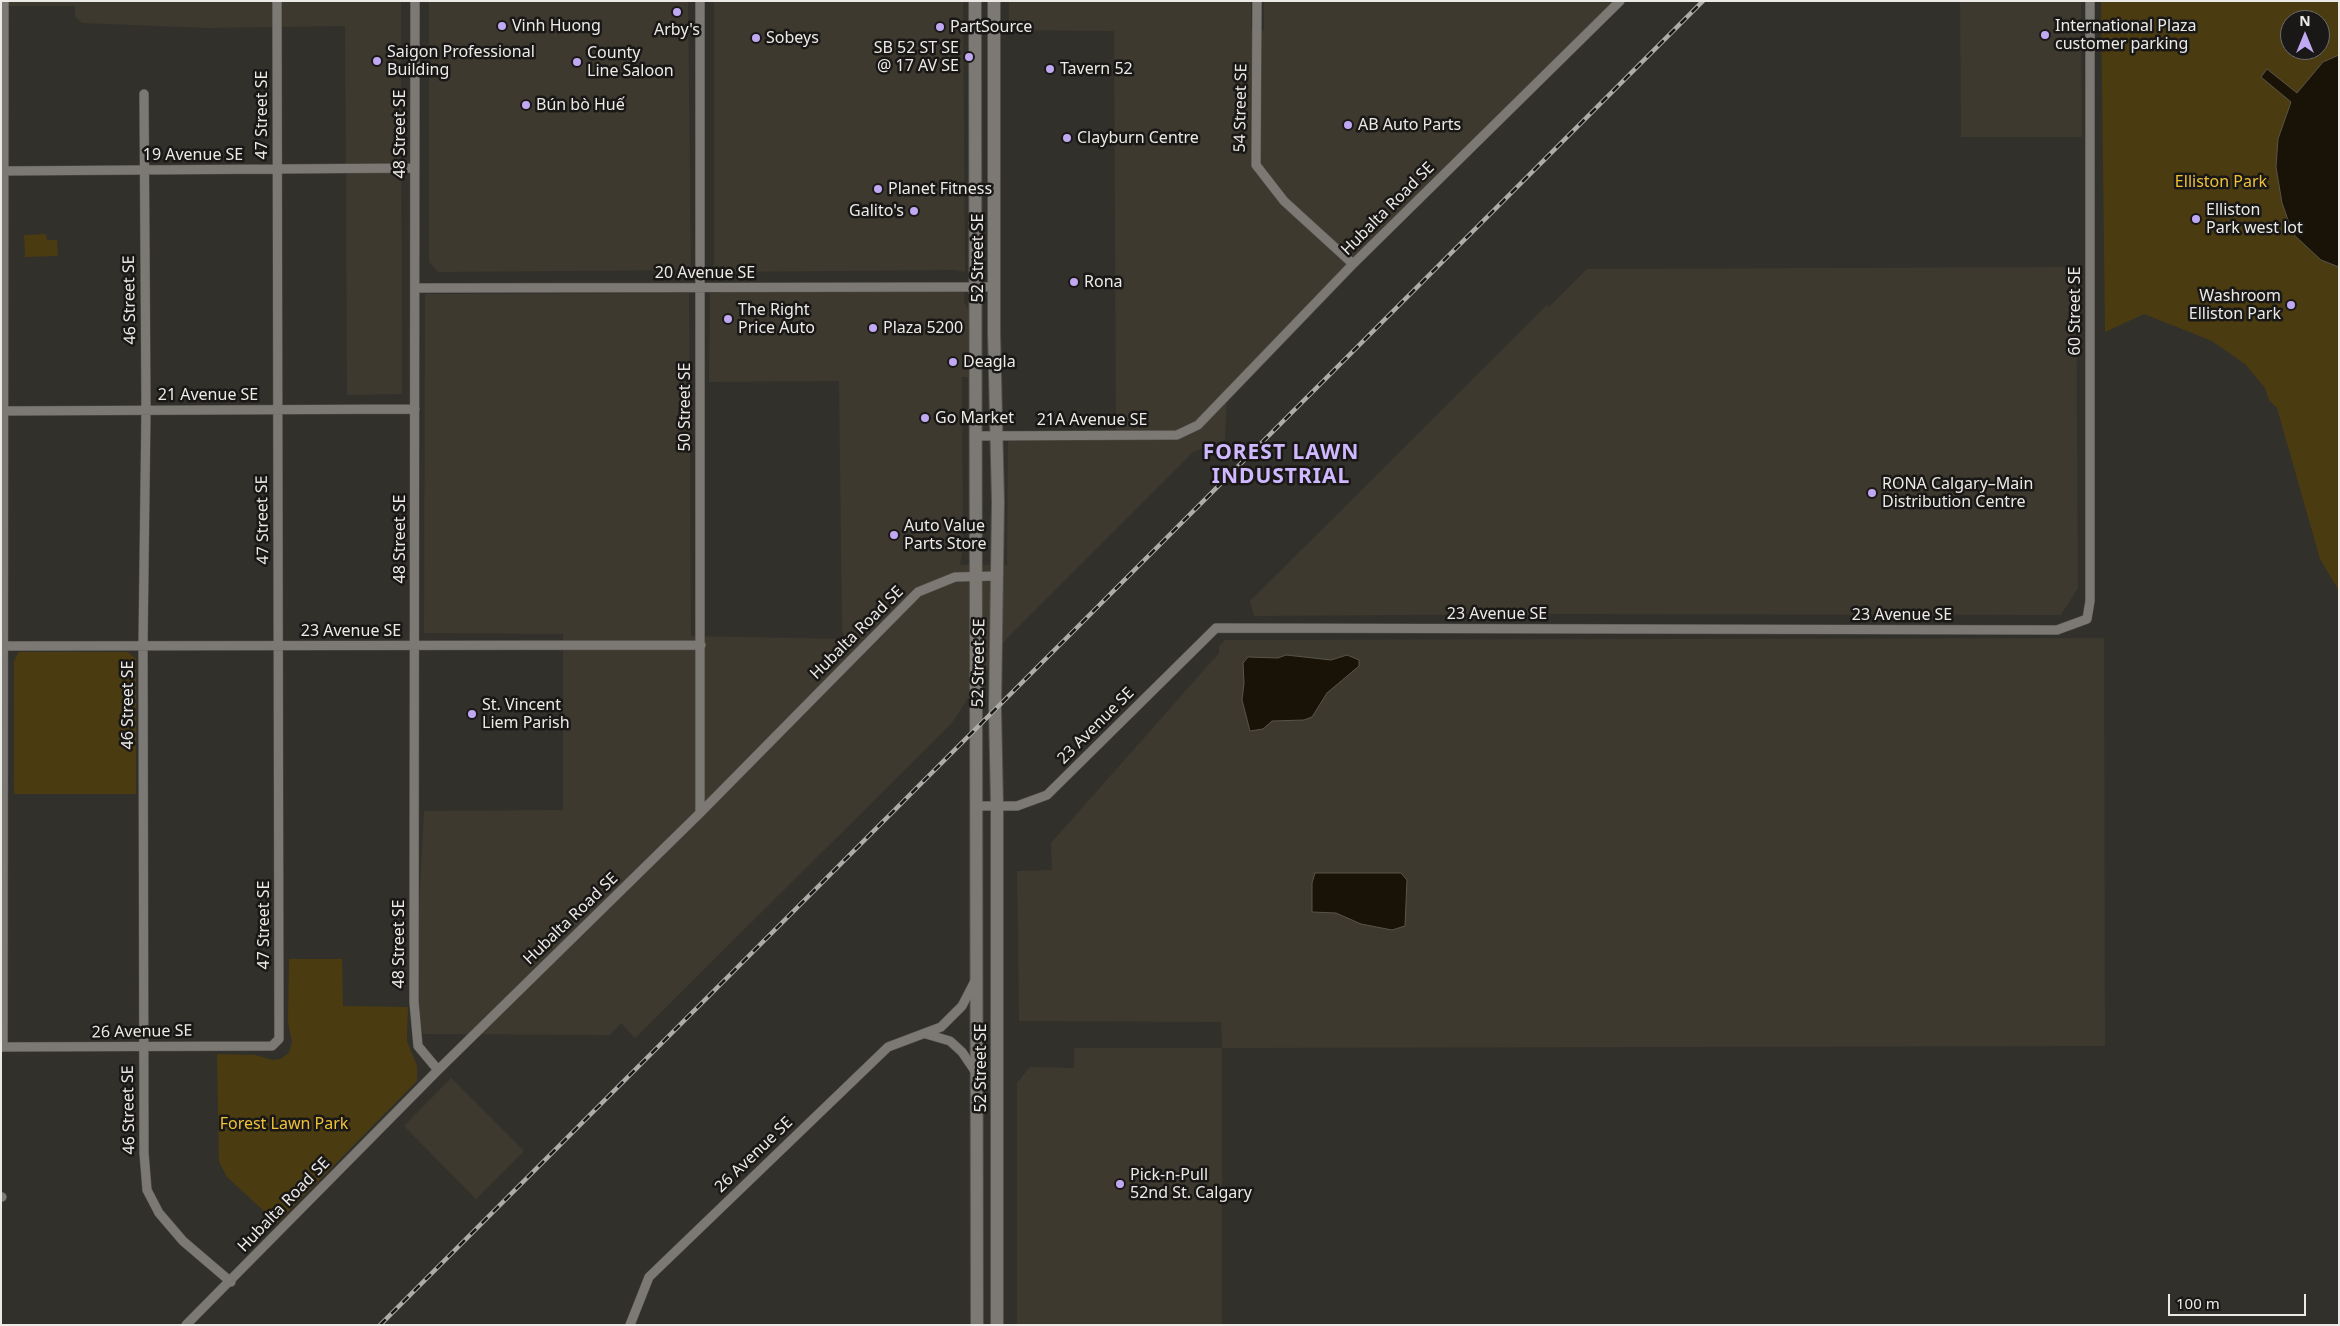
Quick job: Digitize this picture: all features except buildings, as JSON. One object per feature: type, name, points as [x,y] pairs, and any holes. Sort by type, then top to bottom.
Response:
[{"type":"main road","name":"52 Street SE","points":[[975,1],[977,1325]]},
{"type":"main road","name":"52 Street SE","points":[[994,1],[994,287],[997,435],[995,709],[997,806],[997,1325]]},
{"type":"street","points":[[2,1047],[2,171],[4,1]]},
{"type":"street","name":"47 Street SE","points":[[277,1],[277,410],[280,646],[279,1039]]},
{"type":"street","name":"48 Street SE","points":[[415,1],[415,1028],[418,1046],[438,1070]]},
{"type":"street","name":"50 Street SE","points":[[700,1],[700,813]]},
{"type":"street","name":"54 Street SE","points":[[1257,1],[1256,165],[1284,201],[1353,264]]},
{"type":"street","name":"Hubalta Road SE","points":[[1177,435],[1198,425],[1353,264],[1620,1]]},
{"type":"street","name":"60 Street SE","points":[[2087,620],[2090,602],[2090,1]]},
{"type":"street","name":"46 Street SE","points":[[144,94],[146,410],[143,645],[144,1153],[148,1190],[159,1213],[183,1241],[231,1282]]},
{"type":"street","name":"19 Avenue SE","points":[[2,171],[415,168]]},
{"type":"street","name":"20 Avenue SE","points":[[415,288],[994,287]]},
{"type":"street","name":"21 Avenue SE","points":[[2,411],[415,409]]},
{"type":"street","name":"21A Avenue SE","points":[[976,436],[1177,435]]},
{"type":"street","name":"Hubalta Road SE","points":[[186,1325],[231,1282],[438,1070],[700,813],[918,592],[955,577],[997,576]]},
{"type":"street","name":"23 Avenue SE","points":[[976,806],[1017,806],[1047,795],[1216,628],[2057,630],[2087,620]]},
{"type":"street","name":"23 Avenue SE","points":[[2,646],[701,645]]},
{"type":"street","name":"26 Avenue SE","points":[[630,1325],[650,1277],[888,1047],[941,1027],[962,1006],[976,978]]},
{"type":"street","points":[[926,1034],[950,1041],[962,1052],[976,1074]]},
{"type":"street","name":"26 Avenue SE","points":[[2,1047],[272,1046],[279,1039]]},
{"type":"shaded area","points":[[1,1],[401,1],[402,394],[347,395],[345,26],[208,28],[82,23],[75,17],[75,6],[4,6]]},
{"type":"shaded area","points":[[429,1],[688,1],[691,270],[438,272],[429,262]]},
{"type":"shaded area","points":[[714,1],[963,1],[965,272],[954,270],[714,272]]},
{"type":"shaded area","points":[[1009,1],[1251,1],[1251,30],[1264,31],[1264,1],[1620,1],[1227,396],[1225,440],[1193,452],[1007,638],[952,723],[635,1038],[621,1023],[610,1035],[423,1034],[414,1002],[424,811],[563,810],[563,634],[424,633],[425,294],[689,293],[691,636],[842,639],[845,637],[842,631],[839,381],[709,382],[710,293],[838,287],[965,287],[964,302],[968,309],[968,377],[962,377],[963,548],[960,565],[1007,565],[1008,439],[1116,435],[1114,31],[1009,30]]},
{"type":"shaded area","points":[[1960,1],[2081,1],[2082,137],[1961,137]]},
{"type":"shaded area","points":[[2339,55],[2339,267],[2321,260],[2293,234],[2282,203],[2276,167],[2278,139],[2291,102],[2261,77],[2267,69],[2297,93],[2323,62]]},
{"type":"shaded area","points":[[2076,267],[2078,588],[2061,615],[1548,614],[1254,616],[1250,601],[1548,304],[1548,308],[1587,269]]},
{"type":"shaded area","points":[[2104,638],[2105,1046],[1222,1048],[1221,1022],[1019,1021],[1017,871],[1052,870],[1051,843],[1219,653],[1219,646],[1225,640]]},
{"type":"shaded area","points":[[1286,655],[1331,660],[1347,655],[1359,660],[1359,666],[1327,693],[1312,717],[1304,720],[1272,721],[1263,729],[1250,731],[1242,700],[1244,683],[1243,663],[1248,657],[1278,658]]},
{"type":"shaded area","points":[[1315,873],[1401,873],[1407,880],[1405,926],[1392,930],[1361,924],[1336,913],[1312,912],[1312,883]]},
{"type":"shaded area","name":"Pick-n-Pull 52nd St. Calgary","points":[[1074,1048],[1222,1048],[1222,1325],[1017,1325],[1017,1083],[1030,1067],[1074,1068]]},
{"type":"shaded area","points":[[451,1078],[524,1151],[476,1199],[404,1126]]},
{"type":"green space","name":"Elliston Park","points":[[2101,1],[2339,1],[2339,591],[2320,559],[2277,408],[2269,400],[2265,388],[2245,364],[2212,341],[2144,314],[2105,332]]},
{"type":"green space","points":[[46,234],[47,240],[57,240],[58,256],[25,257],[24,235]]},
{"type":"green space","points":[[19,652],[128,652],[136,659],[136,794],[14,794],[14,661]]},
{"type":"green space","name":"Forest Lawn Park","points":[[289,959],[342,959],[343,1006],[408,1007],[407,1041],[417,1066],[417,1081],[277,1223],[227,1177],[219,1162],[217,1054],[255,1055],[273,1060],[280,1059],[289,1053],[292,1042],[288,1022]]},
{"type":"railway","points":[[380,1325],[1703,1]]},
{"type":"place","name":"Arby's","points":[[677,12]]},
{"type":"place","name":"Vinh Huong","points":[[502,26]]},
{"type":"place","name":"PartSource","points":[[940,27]]},
{"type":"place","name":"International Plaza customer parking","points":[[2045,35]]},
{"type":"place","name":"Sobeys","points":[[756,38]]},
{"type":"place","name":"SB 52 ST SE @ 17 AV SE","points":[[969,57]]},
{"type":"place","name":"Saigon Professional Building","points":[[377,61]]},
{"type":"place","name":"County Line Saloon","points":[[577,62]]},
{"type":"place","name":"Tavern 52","points":[[1050,69]]},
{"type":"place","name":"Bún bò Huế","points":[[526,105]]},
{"type":"place","name":"AB Auto Parts","points":[[1348,125]]},
{"type":"place","name":"Clayburn Centre","points":[[1067,138]]},
{"type":"place","name":"Planet Fitness","points":[[878,189]]},
{"type":"place","name":"Galito's","points":[[914,211]]},
{"type":"place","name":"Elliston Park west lot","points":[[2196,219]]},
{"type":"place","name":"Rona","points":[[1074,282]]},
{"type":"place","name":"Washroom Elliston Park","points":[[2291,305]]},
{"type":"place","name":"The Right Price Auto","points":[[728,319]]},
{"type":"place","name":"Plaza 5200","points":[[873,328]]},
{"type":"place","name":"Deagla","points":[[953,362]]},
{"type":"place","name":"Go Market","points":[[925,418]]},
{"type":"place","name":"RONA Calgary–Main Distribution Centre","points":[[1872,493]]},
{"type":"place","name":"Auto Value Parts Store","points":[[894,535]]},
{"type":"place","name":"St. Vincent Liem Parish","points":[[472,714]]},
{"type":"place","name":"Pick-n-Pull 52nd St. Calgary","points":[[1120,1184]]},
{"type":"district","name":"FOREST LAWN INDUSTRIAL","points":[[1281,465]]}]
